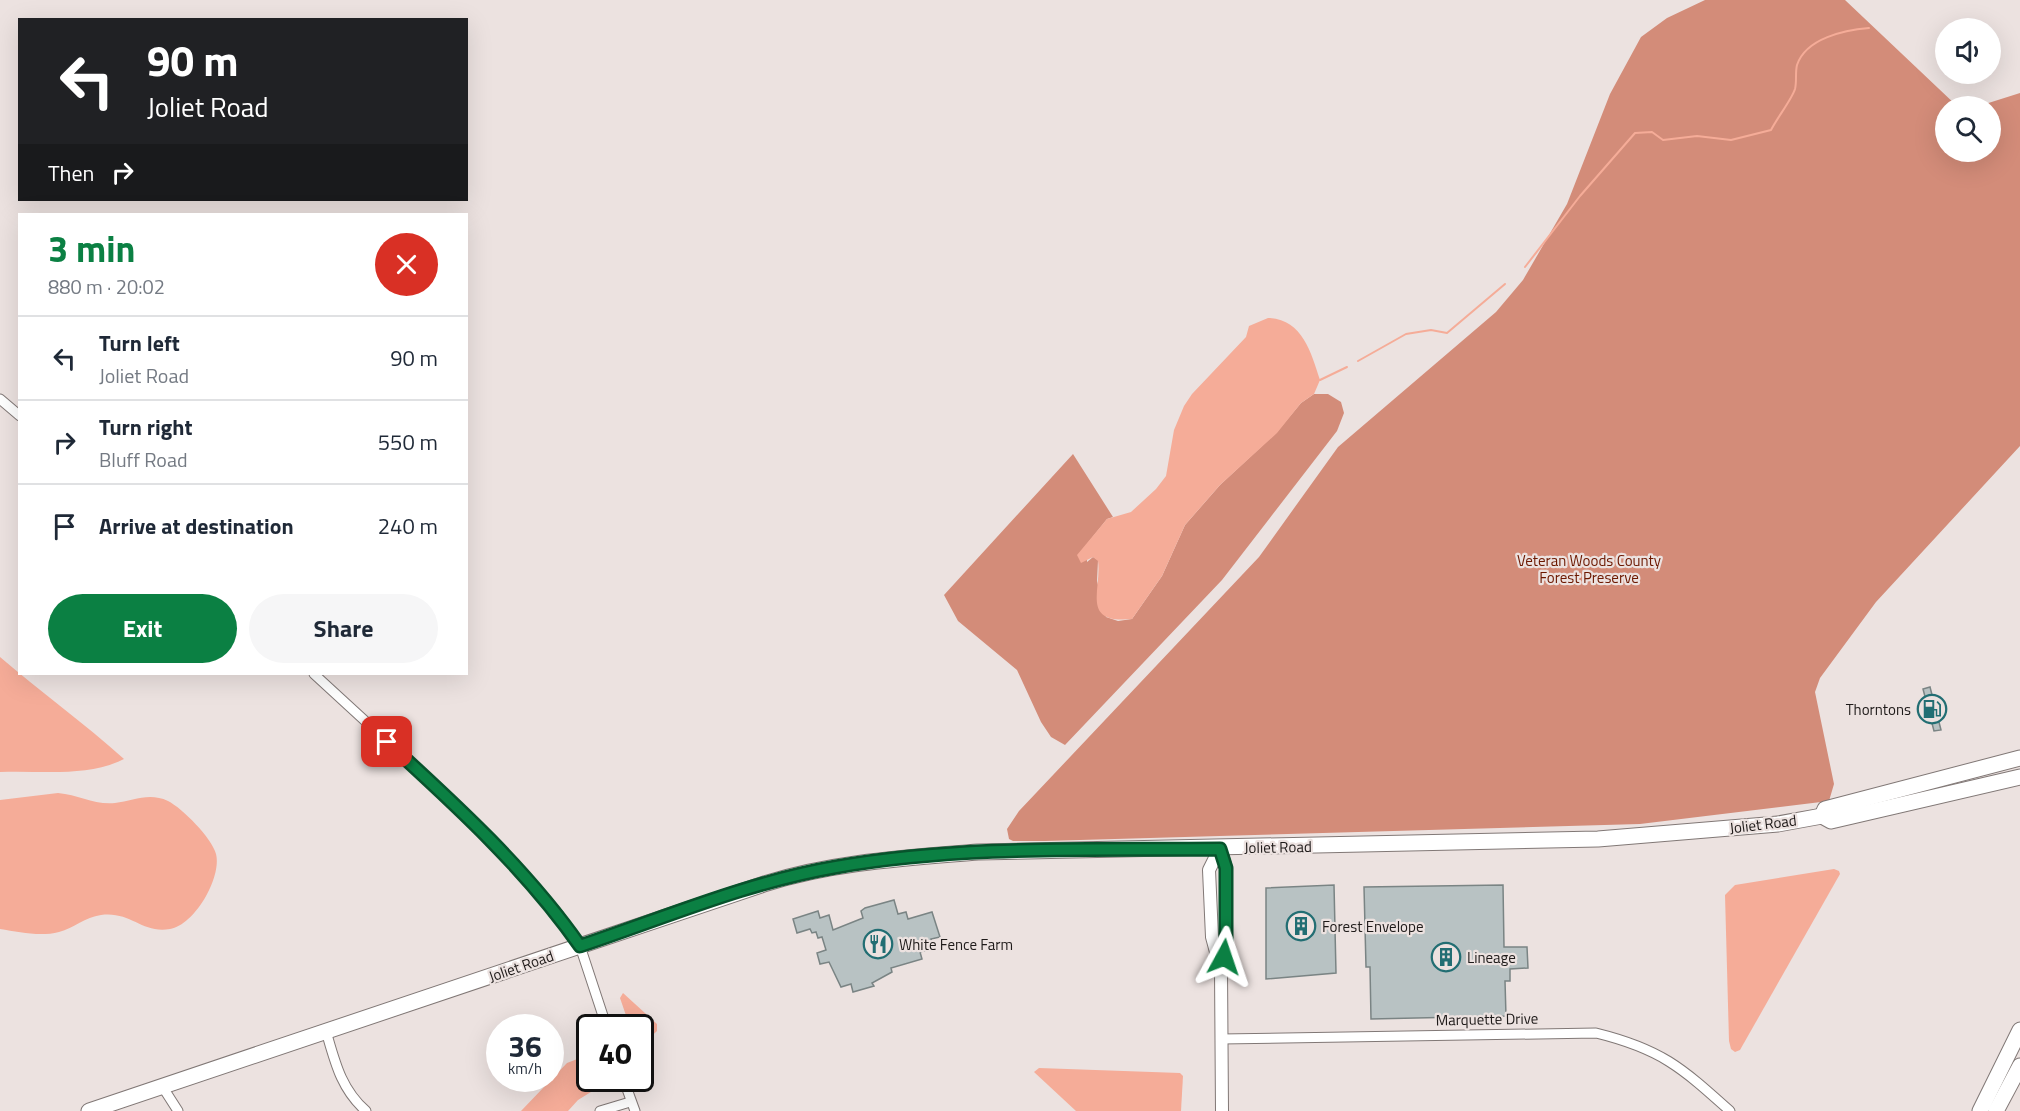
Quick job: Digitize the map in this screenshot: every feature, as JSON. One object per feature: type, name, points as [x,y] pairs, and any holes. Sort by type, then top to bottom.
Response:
[{"type":"main road","name":"Joliet Road","points":[[1822,816],[1825,809],[2020,758]]},
{"type":"main road","name":"Joliet Road","points":[[89,1111],[764,884],[834,867],[895,858],[978,852],[1220,849],[1598,839],[1778,824],[1822,816],[1831,821],[2020,777]]},
{"type":"main road","points":[[1980,1111],[2020,1030]]},
{"type":"main road","points":[[1996,1111],[2020,1066]]},
{"type":"street","points":[[0,399],[18,414]]},
{"type":"street","points":[[315,675],[437,788],[519,870],[558,915],[580,946],[602,1014]]},
{"type":"street","points":[[1220,849],[1209,870],[1212,937],[1221,970],[1222,1111]]},
{"type":"street","points":[[326,1032],[341,1080],[356,1102],[366,1111]]},
{"type":"street","name":"Marquette Drive","points":[[1221,1038],[1596,1033],[1629,1041],[1656,1052],[1685,1071],[1730,1111]]},
{"type":"street","points":[[162,1086],[178,1111]]},
{"type":"street","points":[[600,1111],[633,1107],[628,1092]]},
{"type":"green space","name":"Veteran Woods County Forest Preserve","points":[[1705,0],[1845,0],[1946,96],[1935,96],[1935,162],[2001,162],[2001,99],[2020,93],[2020,446],[1876,602],[1820,678],[1815,692],[1834,784],[1829,801],[1640,824],[1045,841],[1009,839],[1007,829],[1019,811],[1259,557],[1338,447],[1496,312],[1523,280],[1567,204],[1610,94],[1641,37],[1667,18]]},
{"type":"green space","points":[[1314,394],[1328,394],[1341,402],[1344,413],[1337,431],[1222,580],[1065,745],[1051,737],[1041,722],[1017,670],[958,621],[944,595],[1073,454],[1113,517],[1107,519],[1087,544],[1087,562],[1093,557],[1098,560],[1097,581],[1106,617],[1118,621],[1132,619],[1162,576],[1185,525],[1220,485],[1276,433],[1301,403]]},
{"type":"shaded area","points":[[1268,318],[1289,324],[1309,348],[1320,380],[1314,394],[1301,403],[1277,433],[1220,485],[1185,525],[1162,576],[1132,619],[1105,616],[1099,610],[1097,603],[1098,561],[1093,557],[1081,563],[1077,555],[1107,519],[1131,512],[1156,489],[1166,476],[1174,430],[1184,406],[1192,394],[1246,337],[1249,326]]},
{"type":"shaded area","points":[[0,657],[18,672],[18,675],[22,675],[124,759],[94,769],[79,771],[0,772]]},
{"type":"shaded area","points":[[58,793],[107,803],[141,798],[161,798],[181,810],[196,824],[213,847],[217,864],[205,899],[189,919],[179,926],[160,930],[111,915],[95,916],[52,933],[30,934],[0,929],[0,800]]},
{"type":"shaded area","points":[[1834,869],[1840,874],[1740,1050],[1735,1052],[1731,1049],[1729,1041],[1725,895],[1735,885]]},
{"type":"shaded area","points":[[623,993],[646,1014],[626,1014],[620,998]]},
{"type":"shaded area","points":[[654,1021],[657,1024],[657,1031],[654,1034]]},
{"type":"shaded area","points":[[576,1060],[576,1092],[591,1092],[578,1100],[568,1111],[521,1111],[539,1092],[564,1092],[564,1066]]},
{"type":"shaded area","points":[[1039,1068],[1180,1073],[1183,1076],[1181,1111],[1076,1111],[1034,1072]]},
{"type":"building","name":"Thorntons","points":[[1930,687],[1941,730],[1934,731],[1923,689]]},
{"type":"building","name":"Forest Envelope","points":[[1334,885],[1336,973],[1266,979],[1266,888]]},
{"type":"building","name":"Lineage","points":[[1503,885],[1504,947],[1527,947],[1528,968],[1510,969],[1510,981],[1505,981],[1506,1016],[1371,1019],[1370,967],[1366,967],[1364,887]]},
{"type":"building","name":"White Fence Farm","points":[[894,900],[898,914],[906,912],[908,919],[932,912],[940,937],[931,939],[934,948],[920,952],[922,959],[891,968],[892,972],[872,983],[874,986],[853,992],[851,984],[841,987],[829,962],[820,964],[817,953],[826,950],[822,937],[818,938],[816,932],[812,933],[810,929],[797,933],[793,919],[818,911],[820,918],[829,915],[833,930],[863,918],[861,911],[865,908]]},
{"type":"waterway","points":[[1525,267],[1580,196],[1635,133],[1652,132],[1663,140],[1697,136],[1731,140],[1771,130],[1793,93],[1796,86],[1797,65],[1809,48],[1838,33],[1869,28]]},
{"type":"waterway","points":[[1358,361],[1406,334],[1431,330],[1447,333],[1505,284]]},
{"type":"waterway","points":[[1320,380],[1347,367]]},
{"type":"place","name":"Thorntons","points":[[1932,709]]},
{"type":"place","name":"Forest Envelope","points":[[1301,926]]},
{"type":"place","name":"White Fence Farm","points":[[878,944]]},
{"type":"place","name":"Lineage","points":[[1446,957]]},
{"type":"route","points":[[387,742],[519,870],[558,915],[580,946],[764,884],[834,867],[895,858],[978,852],[1220,849],[1226,868],[1224,957]]}]
